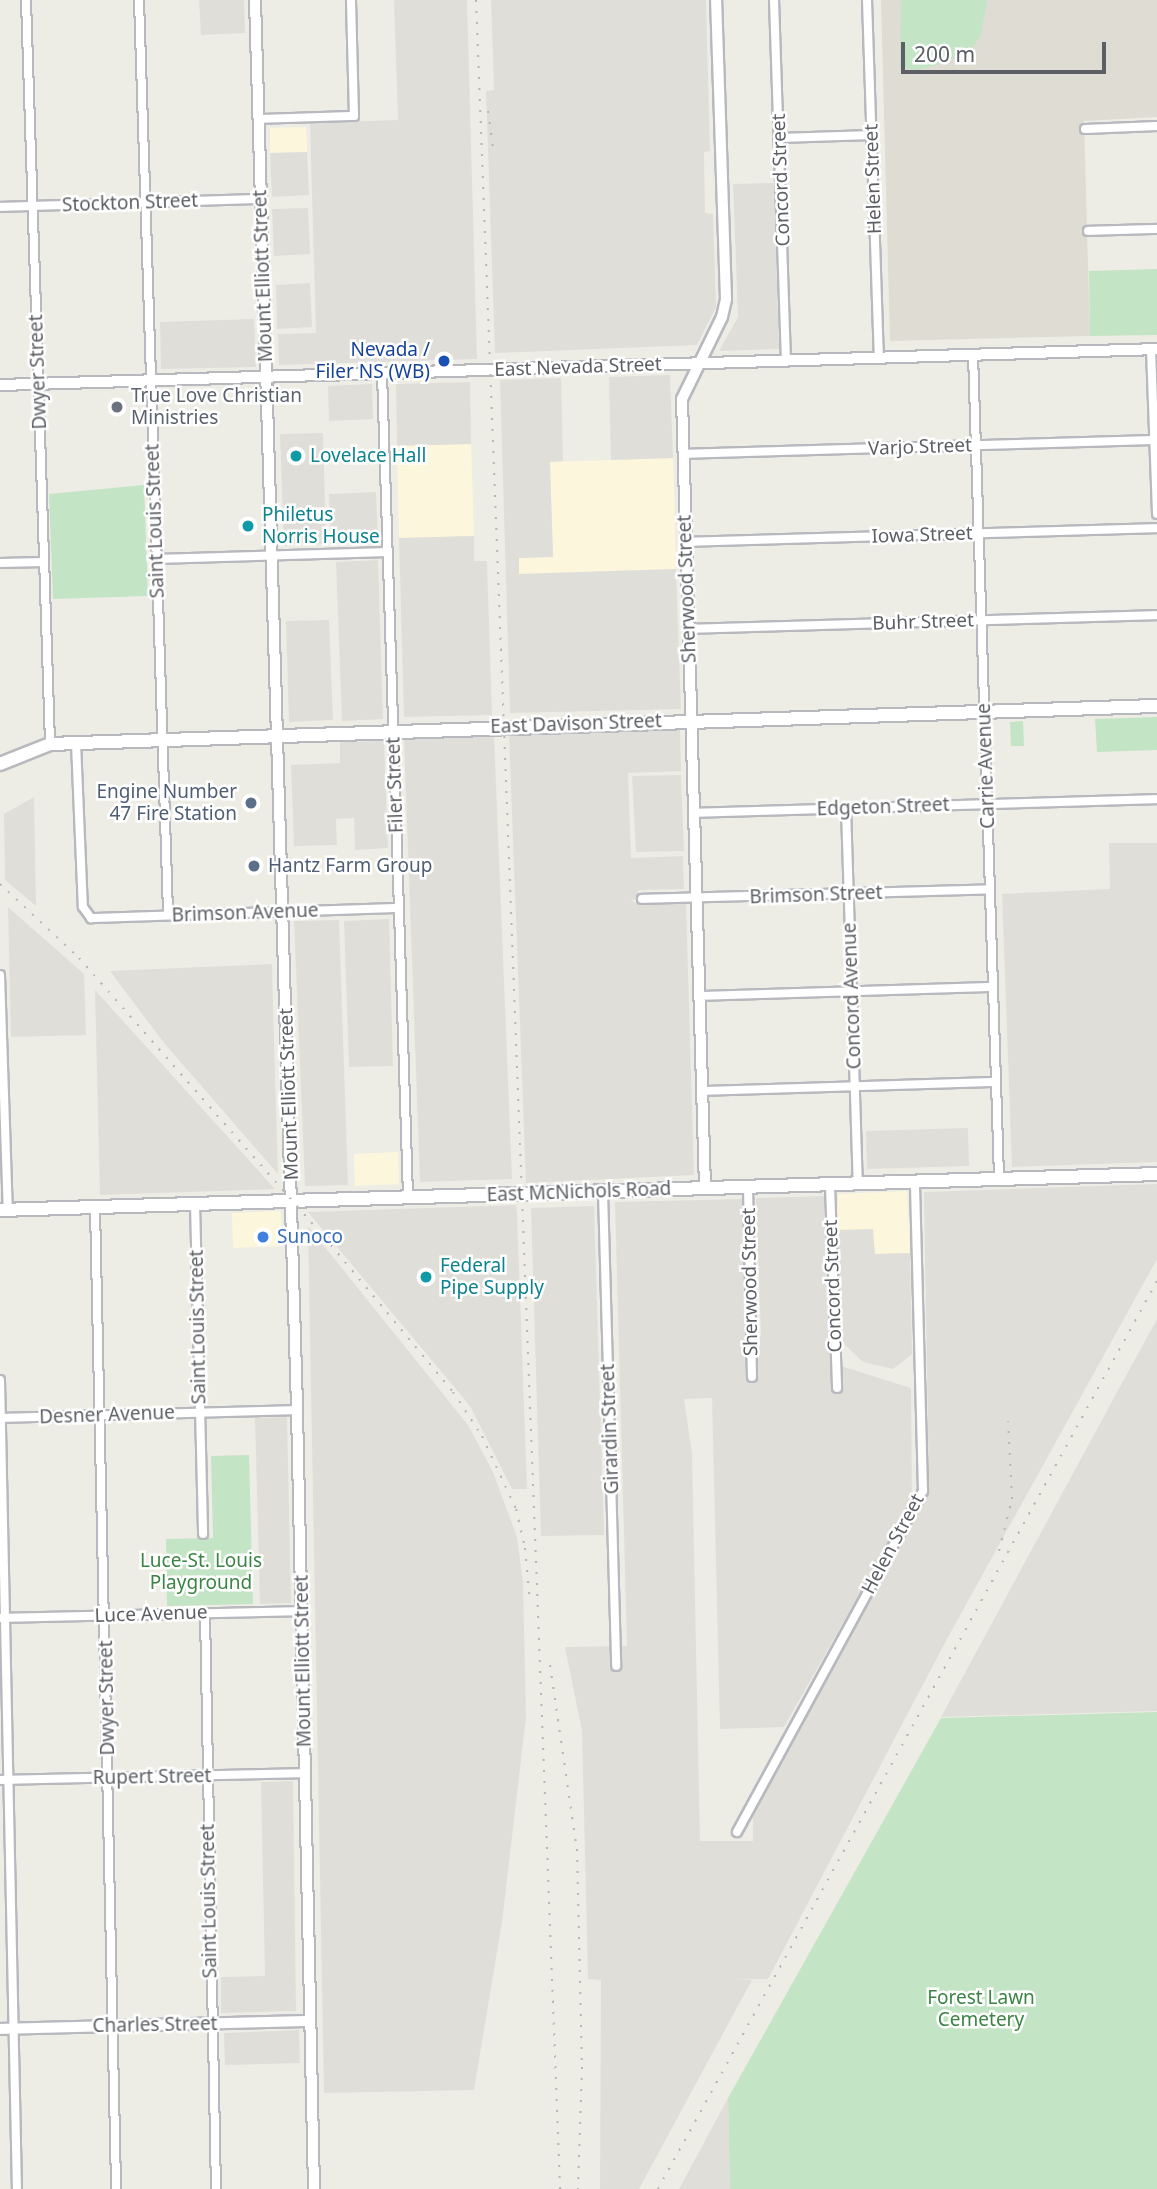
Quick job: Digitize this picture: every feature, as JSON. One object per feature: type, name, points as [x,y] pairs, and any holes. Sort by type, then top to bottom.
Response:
[{"type":"main road","name":"East Davison Street","points":[[0,764],[50,744],[393,730],[1157,706]]},
{"type":"main road","name":"East McNichols Road","points":[[4,1210],[1157,1174]]},
{"type":"street","name":"Dwyer Street","points":[[26,0],[50,744]]},
{"type":"street","name":"Saint Louis Street","points":[[139,0],[168,915]]},
{"type":"street","name":"Mount Elliott Street","points":[[255,0],[298,1410],[314,2189]]},
{"type":"street","points":[[258,119],[354,116],[351,0]]},
{"type":"street","name":"Sherwood Street","points":[[705,1188],[682,399],[722,317],[726,299],[716,0]]},
{"type":"street","name":"Concord Street","points":[[774,0],[786,360]]},
{"type":"street","name":"Helen Street","points":[[867,0],[878,358]]},
{"type":"street","points":[[1085,129],[1157,126]]},
{"type":"street","points":[[779,138],[872,135]]},
{"type":"street","name":"Stockton Street","points":[[0,206],[261,199]]},
{"type":"street","points":[[1088,231],[1157,229]]},
{"type":"street","points":[[1154,349],[1157,514]]},
{"type":"street","name":"East Nevada Street","points":[[0,385],[1154,349]]},
{"type":"street","name":"Carrie Avenue","points":[[973,354],[999,1179]]},
{"type":"street","name":"Filer Street","points":[[382,373],[408,1198]]},
{"type":"street","name":"Varjo Street","points":[[683,454],[1156,440]]},
{"type":"street","name":"Iowa Street","points":[[686,542],[1157,528]]},
{"type":"street","points":[[156,559],[388,552]]},
{"type":"street","points":[[0,563],[44,562]]},
{"type":"street","name":"Buhr Street","points":[[689,629],[1157,615]]},
{"type":"street","name":"Brimson Avenue","points":[[76,743],[83,907],[91,918],[399,908]]},
{"type":"street","name":"Edgeton Street","points":[[693,813],[1157,799]]},
{"type":"street","name":"Concord Avenue","points":[[846,808],[858,1184]]},
{"type":"street","name":"Brimson Street","points":[[642,899],[990,890]]},
{"type":"street","points":[[0,975],[4,1210]]},
{"type":"street","points":[[699,996],[993,987]]},
{"type":"street","points":[[702,1091],[996,1082]]},
{"type":"street","name":"Helen Street","points":[[737,1832],[923,1491],[915,1182]]},
{"type":"street","name":"Concord Street","points":[[830,1185],[837,1388]]},
{"type":"street","name":"Sherwood Street","points":[[748,1187],[752,1377]]},
{"type":"street","name":"Girardin Street","points":[[603,1192],[617,1666]]},
{"type":"street","name":"Saint Louis Street","points":[[195,1203],[203,1534]]},
{"type":"street","name":"Dwyer Street","points":[[95,1207],[117,2189]]},
{"type":"street","points":[[0,1380],[4,1780],[17,2189]]},
{"type":"street","name":"Desner Avenue","points":[[1,1418],[298,1410]]},
{"type":"street","name":"Luce Avenue","points":[[3,1618],[302,1611]]},
{"type":"street","name":"Saint Louis Street","points":[[205,1613],[216,2189]]},
{"type":"street","name":"Rupert Street","points":[[4,1780],[305,1773]]},
{"type":"street","name":"Charles Street","points":[[0,2029],[310,2021]]},
{"type":"shaded area","points":[[199,0],[244,0],[245,33],[201,35]]},
{"type":"shaded area","points":[[394,0],[467,0],[477,359],[279,365],[278,334],[316,333],[310,123],[398,120]]},
{"type":"shaded area","points":[[491,0],[706,0],[710,151],[704,152],[705,213],[713,214],[716,307],[697,345],[495,353],[486,91],[494,90]]},
{"type":"shaded area","points":[[881,0],[1157,0],[1157,117],[1084,121],[1090,336],[890,341]]},
{"type":"shaded area","points":[[306,127],[307,152],[270,153],[270,128]]},
{"type":"shaded area","points":[[307,152],[309,195],[272,197],[270,153]]},
{"type":"shaded area","points":[[774,183],[779,349],[719,351],[738,317],[733,184]]},
{"type":"shaded area","points":[[308,208],[310,254],[274,256],[272,209]]},
{"type":"shaded area","points":[[310,283],[312,327],[277,329],[276,285]]},
{"type":"shaded area","points":[[254,319],[256,367],[161,369],[160,322]]},
{"type":"shaded area","points":[[670,375],[673,458],[611,460],[609,377]]},
{"type":"shaded area","points":[[561,378],[563,461],[550,462],[553,557],[519,558],[519,574],[676,569],[681,709],[510,713],[500,380]]},
{"type":"shaded area","points":[[470,382],[471,444],[397,446],[396,384]]},
{"type":"shaded area","points":[[372,384],[373,419],[329,421],[328,386]]},
{"type":"shaded area","points":[[323,433],[326,544],[284,546],[280,434]]},
{"type":"shaded area","points":[[471,444],[474,536],[399,538],[397,446]]},
{"type":"shaded area","points":[[673,458],[676,569],[519,574],[519,558],[553,557],[550,462]]},
{"type":"shaded area","points":[[376,492],[378,542],[331,544],[329,494]]},
{"type":"shaded area","points":[[474,536],[474,561],[487,561],[492,715],[404,717],[399,538]]},
{"type":"shaded area","points":[[378,560],[383,719],[342,721],[336,562]]},
{"type":"shaded area","points":[[329,620],[333,720],[289,722],[286,621]]},
{"type":"shaded area","points":[[680,730],[681,771],[628,773],[631,858],[683,856],[684,889],[638,890],[638,899],[631,900],[639,905],[686,903],[694,1175],[526,1183],[509,734]]},
{"type":"shaded area","points":[[494,735],[512,1179],[420,1182],[404,739]]},
{"type":"shaded area","points":[[384,741],[388,848],[355,850],[354,818],[336,819],[337,845],[294,846],[291,765],[340,763],[340,742]]},
{"type":"shaded area","points":[[681,775],[684,851],[636,852],[632,776]]},
{"type":"shaded area","points":[[34,797],[36,906],[5,880],[4,814]]},
{"type":"shaded area","points":[[1109,843],[1157,843],[1157,1162],[1012,1167],[1002,894],[1110,889]]},
{"type":"shaded area","points":[[8,907],[84,974],[86,1035],[11,1037]]},
{"type":"shaded area","points":[[389,919],[393,1066],[349,1067],[344,921]]},
{"type":"shaded area","points":[[339,920],[348,1185],[305,1186],[294,921]]},
{"type":"shaded area","points":[[272,964],[278,1174],[164,1043],[110,971]]},
{"type":"shaded area","points":[[95,990],[275,1189],[100,1195]]},
{"type":"shaded area","points":[[968,1128],[969,1166],[867,1169],[866,1131]]},
{"type":"shaded area","points":[[398,1152],[399,1184],[355,1186],[354,1154]]},
{"type":"shaded area","points":[[1157,1184],[1157,1259],[947,1639],[768,1979],[735,1979],[752,1980],[639,2189],[600,2189],[601,1980],[588,1979],[582,1731],[565,1647],[627,1646],[615,1202],[743,1199],[746,1336],[761,1336],[756,1198],[826,1196],[832,1394],[841,1389],[841,1366],[911,1388],[912,1501],[784,1727],[720,1729],[712,1398],[684,1399],[692,1453],[700,1841],[753,1841],[753,1816],[929,1491],[924,1192]]},
{"type":"shaded area","points":[[907,1191],[910,1253],[875,1254],[837,1230],[838,1194]]},
{"type":"shaded area","points":[[516,1205],[527,1489],[512,1489],[470,1406],[308,1212]]},
{"type":"shaded area","points":[[594,1206],[604,1535],[541,1536],[531,1208]]},
{"type":"shaded area","points":[[281,1211],[282,1246],[233,1248],[232,1213]]},
{"type":"shaded area","points":[[308,1226],[468,1425],[493,1472],[517,1537],[523,1583],[526,1717],[502,1922],[474,2090],[324,2093]]},
{"type":"shaded area","points":[[873,1229],[875,1254],[910,1253],[912,1354],[893,1369],[863,1362],[839,1339],[837,1230]]},
{"type":"shaded area","points":[[1157,1319],[1157,1711],[941,1717],[1116,1394]]},
{"type":"shaded area","points":[[287,1417],[291,1603],[260,1604],[255,1418]]},
{"type":"shaded area","points":[[293,1781],[296,2011],[221,2013],[221,1977],[265,1976],[261,1782]]},
{"type":"shaded area","points":[[299,2030],[300,2063],[225,2065],[224,2033]]},
{"type":"shaded area","points":[[728,2098],[730,2189],[679,2189]]},
{"type":"green space","points":[[901,0],[987,0],[981,35],[970,51],[946,62],[918,70],[900,68]]},
{"type":"green space","points":[[1157,269],[1157,335],[1090,336],[1089,271]]},
{"type":"green space","points":[[144,485],[148,596],[53,599],[49,494]]},
{"type":"green space","points":[[1157,717],[1157,750],[1097,752],[1095,719]]},
{"type":"green space","points":[[1023,721],[1024,746],[1011,746],[1010,722]]},
{"type":"green space","name":"Luce-St. Louis Playground","points":[[249,1455],[253,1604],[167,1606],[166,1539],[213,1538],[211,1456]]},
{"type":"green space","name":"Forest Lawn Cemetery","points":[[1157,1712],[1157,2189],[730,2189],[728,2098],[941,1718]]},
{"type":"railway","points":[[476,0],[560,2189]]},
{"type":"railway","points":[[488,111],[494,155]]},
{"type":"railway","points":[[0,884],[79,958],[331,1245],[453,1392],[482,1436],[516,1509],[525,1548],[530,1603]]},
{"type":"railway","points":[[658,2189],[1157,1281]]},
{"type":"railway","points":[[999,1551],[1012,1499],[1008,1421]]},
{"type":"railway","points":[[550,1665],[577,1849],[582,2067],[578,2189]]},
{"type":"place","name":"Nevada / Filer NS (WB)","points":[[444,361]]},
{"type":"place","name":"True Love Christian Ministries","points":[[117,407]]},
{"type":"place","name":"Lovelace Hall","points":[[296,456]]},
{"type":"place","name":"Philetus Norris House","points":[[248,526]]},
{"type":"place","name":"Engine Number 47 Fire Station","points":[[251,803]]},
{"type":"place","name":"Hantz Farm Group","points":[[254,866]]},
{"type":"place","name":"Sunoco","points":[[263,1237]]},
{"type":"place","name":"Federal Pipe Supply","points":[[426,1277]]}]
